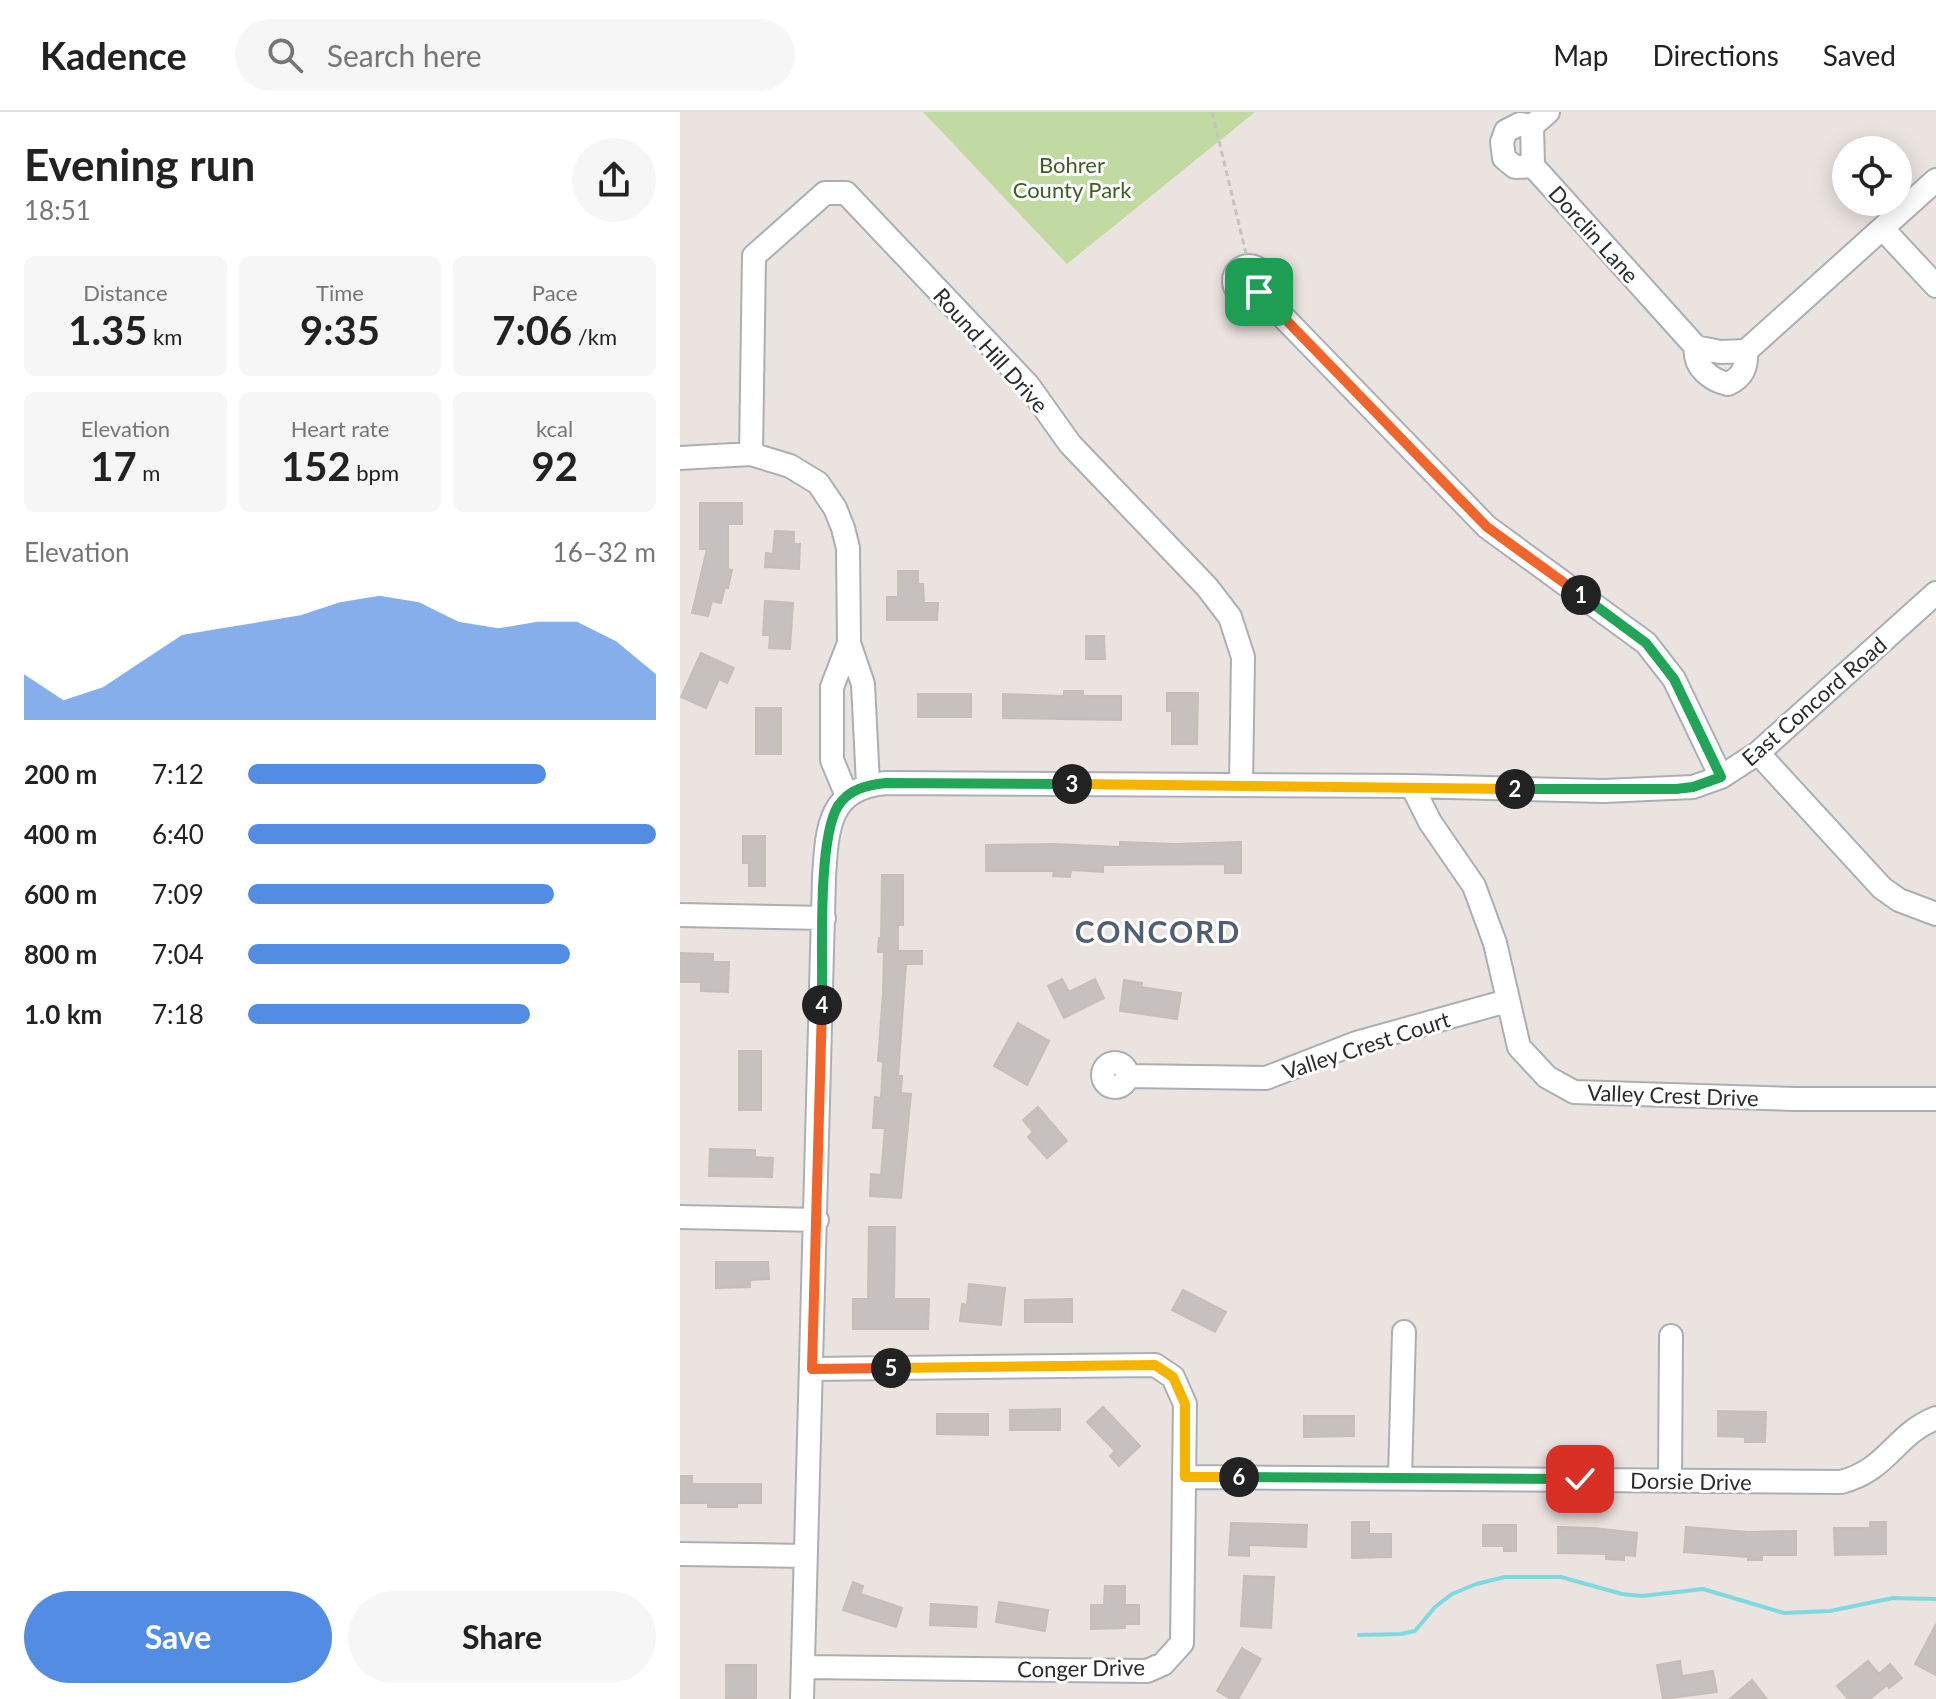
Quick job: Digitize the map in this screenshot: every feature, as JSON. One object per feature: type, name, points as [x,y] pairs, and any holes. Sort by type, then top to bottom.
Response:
[{"type":"street","points":[[1533,166],[1515,167],[1504,158],[1502,142],[1506,131],[1540,119]]},
{"type":"street","name":"Dorclin Lane","points":[[1540,119],[1533,166],[1696,347],[1695,359],[1709,377],[1728,384],[1742,374],[1747,364],[1746,351],[1936,180]]},
{"type":"street","name":"Round Hill Drive","points":[[751,454],[754,256],[825,193],[846,193],[1028,385],[1070,444],[1207,587],[1230,617],[1243,657],[1241,784]]},
{"type":"street","points":[[1883,229],[1936,286]]},
{"type":"street","points":[[1249,266],[1236,273],[1235,287],[1246,296],[1259,292],[1487,527],[1646,643],[1674,679],[1721,777]]},
{"type":"street","points":[[1696,347],[1720,352],[1746,351]]},
{"type":"street","points":[[680,458],[751,454],[790,466],[818,483],[835,508],[848,548],[849,643],[863,684],[868,784]]},
{"type":"street","name":"East Concord Road","points":[[847,796],[868,784],[1241,784],[1648,791],[1693,787],[1721,777],[1758,753],[1936,593]]},
{"type":"street","points":[[802,1699],[832,687],[849,643]]},
{"type":"street","points":[[1758,753],[1882,888],[1899,900],[1936,914]]},
{"type":"street","points":[[827,843],[833,817],[847,796],[832,760]]},
{"type":"street","name":"Valley Crest Drive","points":[[1412,786],[1430,822],[1474,886],[1495,943],[1519,1047],[1547,1077],[1574,1092],[1795,1099],[1936,1099]]},
{"type":"street","points":[[680,915],[824,918]]},
{"type":"street","name":"Valley Crest Court","points":[[1127,1076],[1266,1078],[1356,1043],[1507,1001]]},
{"type":"street","points":[[680,1217],[817,1220]]},
{"type":"street","points":[[1400,1477],[1404,1332]]},
{"type":"street","points":[[1670,1480],[1671,1336]]},
{"type":"street","name":"Conger Drive","points":[[803,1667],[1147,1671],[1163,1664],[1182,1643],[1185,1404],[1173,1377],[1155,1365],[812,1369]]},
{"type":"street","name":"Dorsie Drive","points":[[1185,1477],[1841,1482],[1860,1477],[1878,1466],[1908,1435],[1936,1418]]},
{"type":"street","points":[[680,1554],[805,1556]]},
{"type":"path","points":[[1212,112],[1249,266]]},
{"type":"green space","name":"Bohrer County Park","points":[[923,112],[1255,112],[1067,264]]},
{"type":"building","points":[[700,503],[742,503],[742,524],[728,524],[728,569],[732,570],[728,588],[725,587],[721,603],[712,601],[708,616],[692,613],[707,549],[700,549]]},
{"type":"building","points":[[775,531],[794,532],[794,544],[800,544],[799,569],[765,567],[766,553],[773,554]]},
{"type":"building","points":[[898,571],[918,571],[918,584],[923,584],[924,603],[938,603],[937,620],[887,620],[887,597],[898,597]]},
{"type":"building","points":[[765,601],[793,603],[790,649],[769,648],[770,635],[763,635]]},
{"type":"building","points":[[1086,636],[1104,636],[1105,659],[1086,659]]},
{"type":"building","points":[[701,653],[734,668],[727,683],[719,679],[706,708],[681,697]]},
{"type":"building","points":[[1064,691],[1083,691],[1083,696],[1121,696],[1121,720],[1003,718],[1003,694],[1064,696]]},
{"type":"building","points":[[1167,693],[1198,693],[1197,744],[1172,744],[1172,711],[1167,711]]},
{"type":"building","points":[[918,694],[971,694],[971,717],[918,717]]},
{"type":"building","points":[[756,708],[781,708],[781,754],[756,754]]},
{"type":"building","points":[[743,836],[765,836],[765,886],[749,886],[749,863],[743,863]]},
{"type":"building","points":[[1120,842],[1241,842],[1241,873],[1225,873],[1225,864],[1103,865],[1103,872],[1071,870],[1070,877],[1053,876],[1054,871],[986,871],[986,845],[1120,847]]},
{"type":"building","points":[[882,875],[903,875],[903,925],[898,925],[898,951],[922,951],[922,964],[906,964],[898,1076],[902,1076],[901,1093],[911,1094],[901,1198],[870,1196],[871,1174],[881,1175],[885,1128],[873,1128],[875,1097],[881,1098],[883,1062],[878,1061],[884,952],[878,952]]},
{"type":"building","points":[[680,953],[713,954],[713,962],[729,962],[728,992],[701,991],[701,982],[680,982]]},
{"type":"building","points":[[1062,979],[1069,992],[1095,979],[1104,998],[1064,1018],[1048,986]]},
{"type":"building","points":[[1124,980],[1142,983],[1141,987],[1181,993],[1177,1019],[1120,1011]]},
{"type":"building","points":[[1018,1023],[1049,1041],[1027,1085],[994,1066]]},
{"type":"building","points":[[739,1051],[761,1051],[761,1110],[739,1110]]},
{"type":"building","points":[[1038,1107],[1067,1141],[1047,1158],[1028,1137],[1033,1132],[1023,1120]]},
{"type":"building","points":[[710,1149],[755,1150],[755,1157],[773,1158],[772,1177],[709,1176]]},
{"type":"building","points":[[869,1227],[895,1227],[894,1299],[929,1299],[928,1329],[853,1329],[853,1299],[868,1299]]},
{"type":"building","points":[[716,1262],[768,1262],[769,1279],[750,1280],[750,1287],[716,1288]]},
{"type":"building","points":[[969,1284],[1005,1288],[1001,1325],[960,1321],[962,1304],[967,1305]]},
{"type":"building","points":[[1183,1290],[1226,1312],[1215,1332],[1172,1310]]},
{"type":"building","points":[[1072,1299],[1072,1322],[1025,1322],[1025,1300]]},
{"type":"building","points":[[1103,1407],[1140,1446],[1119,1466],[1110,1456],[1115,1451],[1087,1422]]},
{"type":"building","points":[[1060,1409],[1060,1430],[1010,1430],[1010,1410]]},
{"type":"building","points":[[1718,1411],[1766,1412],[1765,1442],[1745,1442],[1745,1437],[1718,1436]]},
{"type":"building","points":[[937,1414],[988,1414],[988,1435],[937,1434]]},
{"type":"building","points":[[1304,1416],[1354,1416],[1354,1436],[1304,1437]]},
{"type":"building","points":[[680,1476],[692,1476],[692,1484],[761,1484],[761,1503],[708,1507],[708,1503],[680,1503]]},
{"type":"building","points":[[1352,1522],[1369,1522],[1369,1534],[1391,1534],[1391,1557],[1352,1558]]},
{"type":"building","points":[[1870,1522],[1886,1522],[1886,1554],[1835,1555],[1834,1528],[1870,1528]]},
{"type":"building","points":[[1231,1523],[1307,1525],[1306,1547],[1249,1545],[1249,1556],[1229,1555]]},
{"type":"building","points":[[1483,1525],[1516,1525],[1516,1551],[1504,1551],[1504,1546],[1483,1546]]},
{"type":"building","points":[[1558,1527],[1637,1533],[1635,1556],[1624,1555],[1624,1560],[1606,1559],[1606,1554],[1558,1553]]},
{"type":"building","points":[[1686,1527],[1748,1532],[1796,1531],[1796,1555],[1762,1555],[1762,1560],[1748,1560],[1748,1557],[1684,1552]]},
{"type":"building","points":[[1244,1576],[1274,1577],[1271,1628],[1241,1626]]},
{"type":"building","points":[[853,1582],[863,1586],[861,1594],[902,1608],[896,1627],[843,1610]]},
{"type":"building","points":[[1105,1586],[1125,1586],[1125,1605],[1139,1605],[1139,1624],[1125,1624],[1125,1628],[1091,1629],[1091,1605],[1104,1605]]},
{"type":"building","points":[[999,1602],[1048,1610],[1045,1631],[996,1622]]},
{"type":"building","points":[[931,1604],[977,1607],[976,1627],[930,1625]]},
{"type":"building","points":[[1936,1624],[1936,1675],[1915,1664]]},
{"type":"building","points":[[1242,1648],[1261,1659],[1238,1699],[1231,1699],[1217,1691]]},
{"type":"building","points":[[1680,1661],[1682,1676],[1713,1671],[1717,1692],[1663,1699],[1657,1665]]},
{"type":"building","points":[[1868,1661],[1879,1674],[1890,1664],[1902,1678],[1870,1699],[1848,1699],[1837,1686]]},
{"type":"building","points":[[726,1665],[756,1665],[756,1699],[726,1699]]},
{"type":"building","points":[[1752,1680],[1767,1699],[1730,1699]]},
{"type":"waterway","points":[[1359,1635],[1415,1631],[1435,1607],[1452,1594],[1505,1577],[1561,1577],[1622,1594],[1642,1596],[1703,1589],[1784,1613],[1830,1611],[1893,1598],[1936,1599]]},
{"type":"district","name":"CONCORD","points":[[1158,931]]},
{"type":"route","points":[[1259,292],[1487,527],[1646,643],[1674,679],[1721,777],[1693,787],[1648,791],[1241,784],[886,783],[858,788],[839,804],[833,817],[824,877],[812,1369],[1155,1365],[1173,1377],[1185,1404],[1185,1477],[1580,1479]]}]
